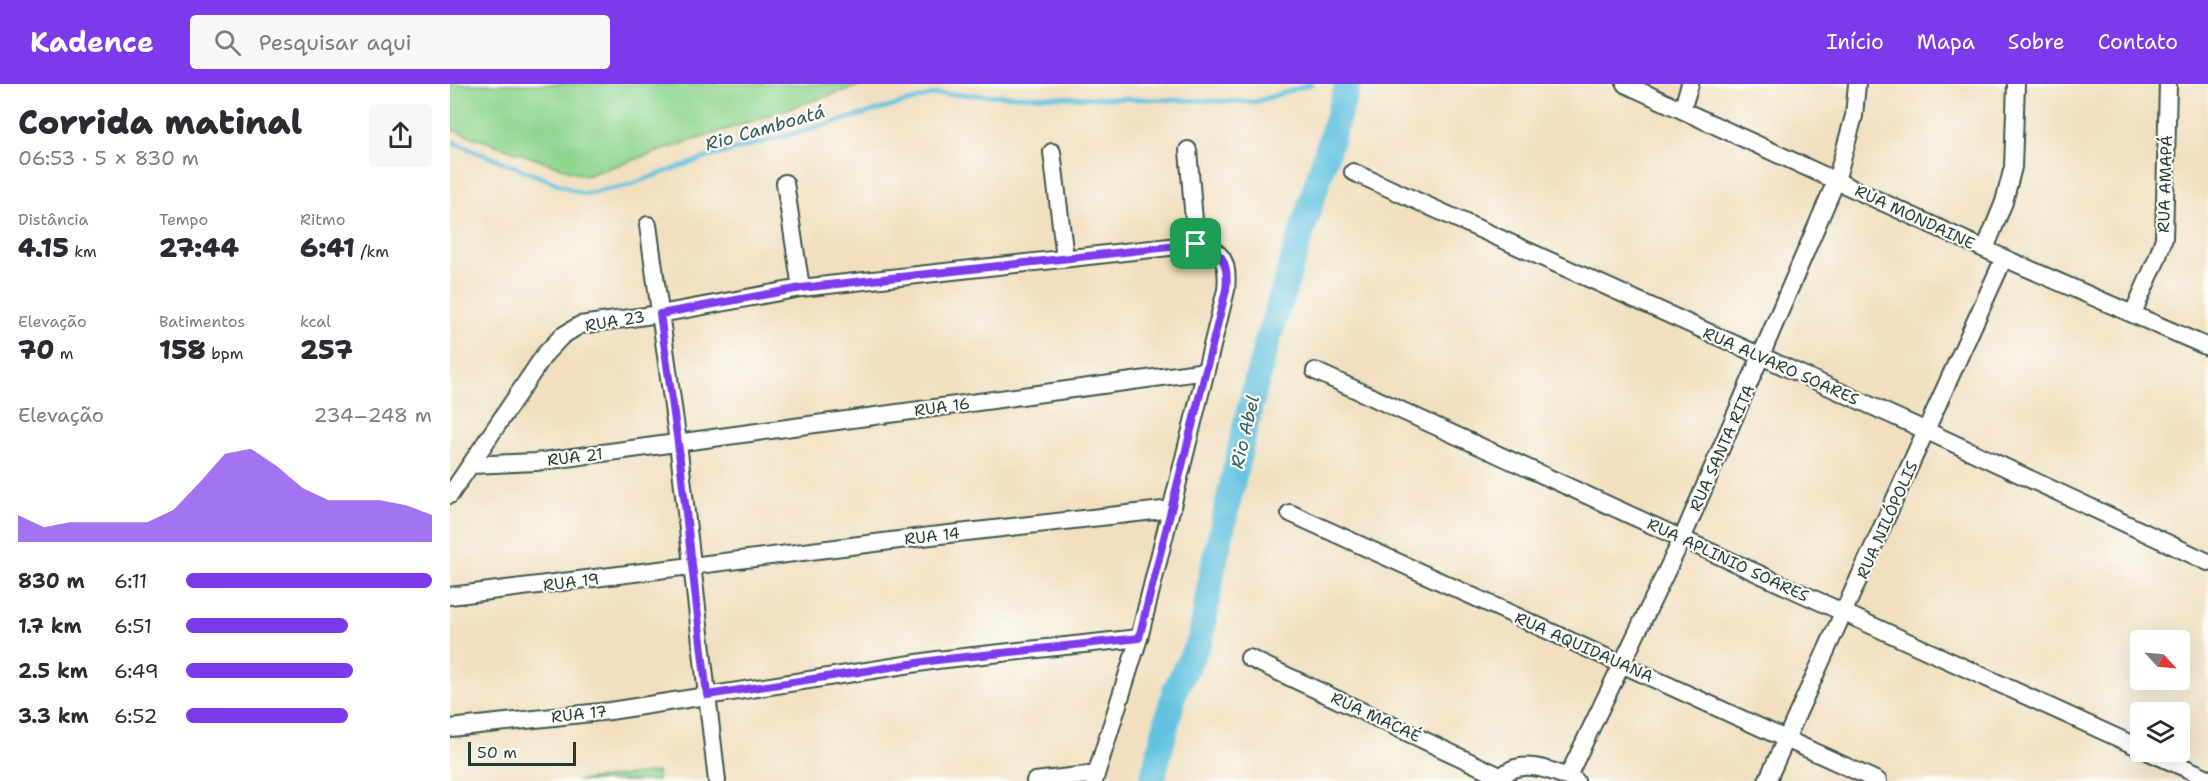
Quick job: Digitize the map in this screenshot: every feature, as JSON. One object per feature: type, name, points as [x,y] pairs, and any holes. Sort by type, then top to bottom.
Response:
[{"type":"street","name":"RUA MONDAINE","points":[[1625,84],[2004,258],[2208,347]]},
{"type":"street","points":[[1682,110],[1690,84]]},
{"type":"street","name":"RUA SANTA RITA","points":[[1572,779],[1622,664],[1682,539],[1836,181],[1854,116],[1857,84]]},
{"type":"street","points":[[1985,249],[2004,202],[2013,166],[2016,84]]},
{"type":"street","name":"RUA AMAPÁ","points":[[2133,313],[2157,260],[2164,237],[2168,84]]},
{"type":"street","points":[[1035,781],[1095,777],[1139,638],[1206,371],[1228,273],[1222,257],[1212,247],[1196,244],[1188,150]]},
{"type":"street","points":[[1052,152],[1065,258]]},
{"type":"street","name":"RUA ALVARO SOARES","points":[[1353,172],[1927,431],[2208,562]]},
{"type":"street","points":[[785,183],[801,288]]},
{"type":"street","points":[[648,225],[678,443],[717,781]]},
{"type":"street","name":"RUA 23","points":[[450,495],[545,354],[562,336],[580,325],[660,314],[801,288],[1196,244]]},
{"type":"street","name":"RUA NILÓPOLIS","points":[[1767,781],[1845,614],[2004,258]]},
{"type":"street","name":"RUA 16","points":[[678,443],[1206,371]]},
{"type":"street","name":"RUA APLINIO SOARES","points":[[1315,371],[2130,743]]},
{"type":"street","name":"RUA 21","points":[[471,465],[536,462],[678,443]]},
{"type":"street","name":"RUA 14","points":[[691,567],[931,536],[1172,509]]},
{"type":"street","name":"RUA AQUIDAUANA","points":[[1290,513],[1878,781]]},
{"type":"street","name":"RUA 19","points":[[450,596],[691,567]]},
{"type":"street","name":"RUA 17","points":[[450,728],[610,711],[937,660],[1139,638]]},
{"type":"street","name":"RUA MACAÉ","points":[[1249,658],[1501,779]]},
{"type":"street","points":[[2172,762],[2208,778]]},
{"type":"street","points":[[1501,779],[1517,767],[1532,766],[1572,779]]},
{"type":"green space","points":[[450,84],[864,84],[585,176],[450,129]]},
{"type":"green space","points":[[657,772],[657,781],[577,781]]},
{"type":"waterway","name":"Rio Camboatá","points":[[450,141],[583,194],[626,186],[702,159],[936,94],[1255,102],[1311,84]]},
{"type":"waterway","name":"Rio Abel","points":[[1152,781],[1175,690],[1201,638],[1212,572],[1250,406],[1266,346],[1348,84]]},
{"type":"route","points":[[1196,244],[1212,247],[1222,257],[1228,273],[1226,290],[1139,638],[937,660],[707,695],[684,490],[660,314],[801,288],[927,272],[1196,244]]}]
